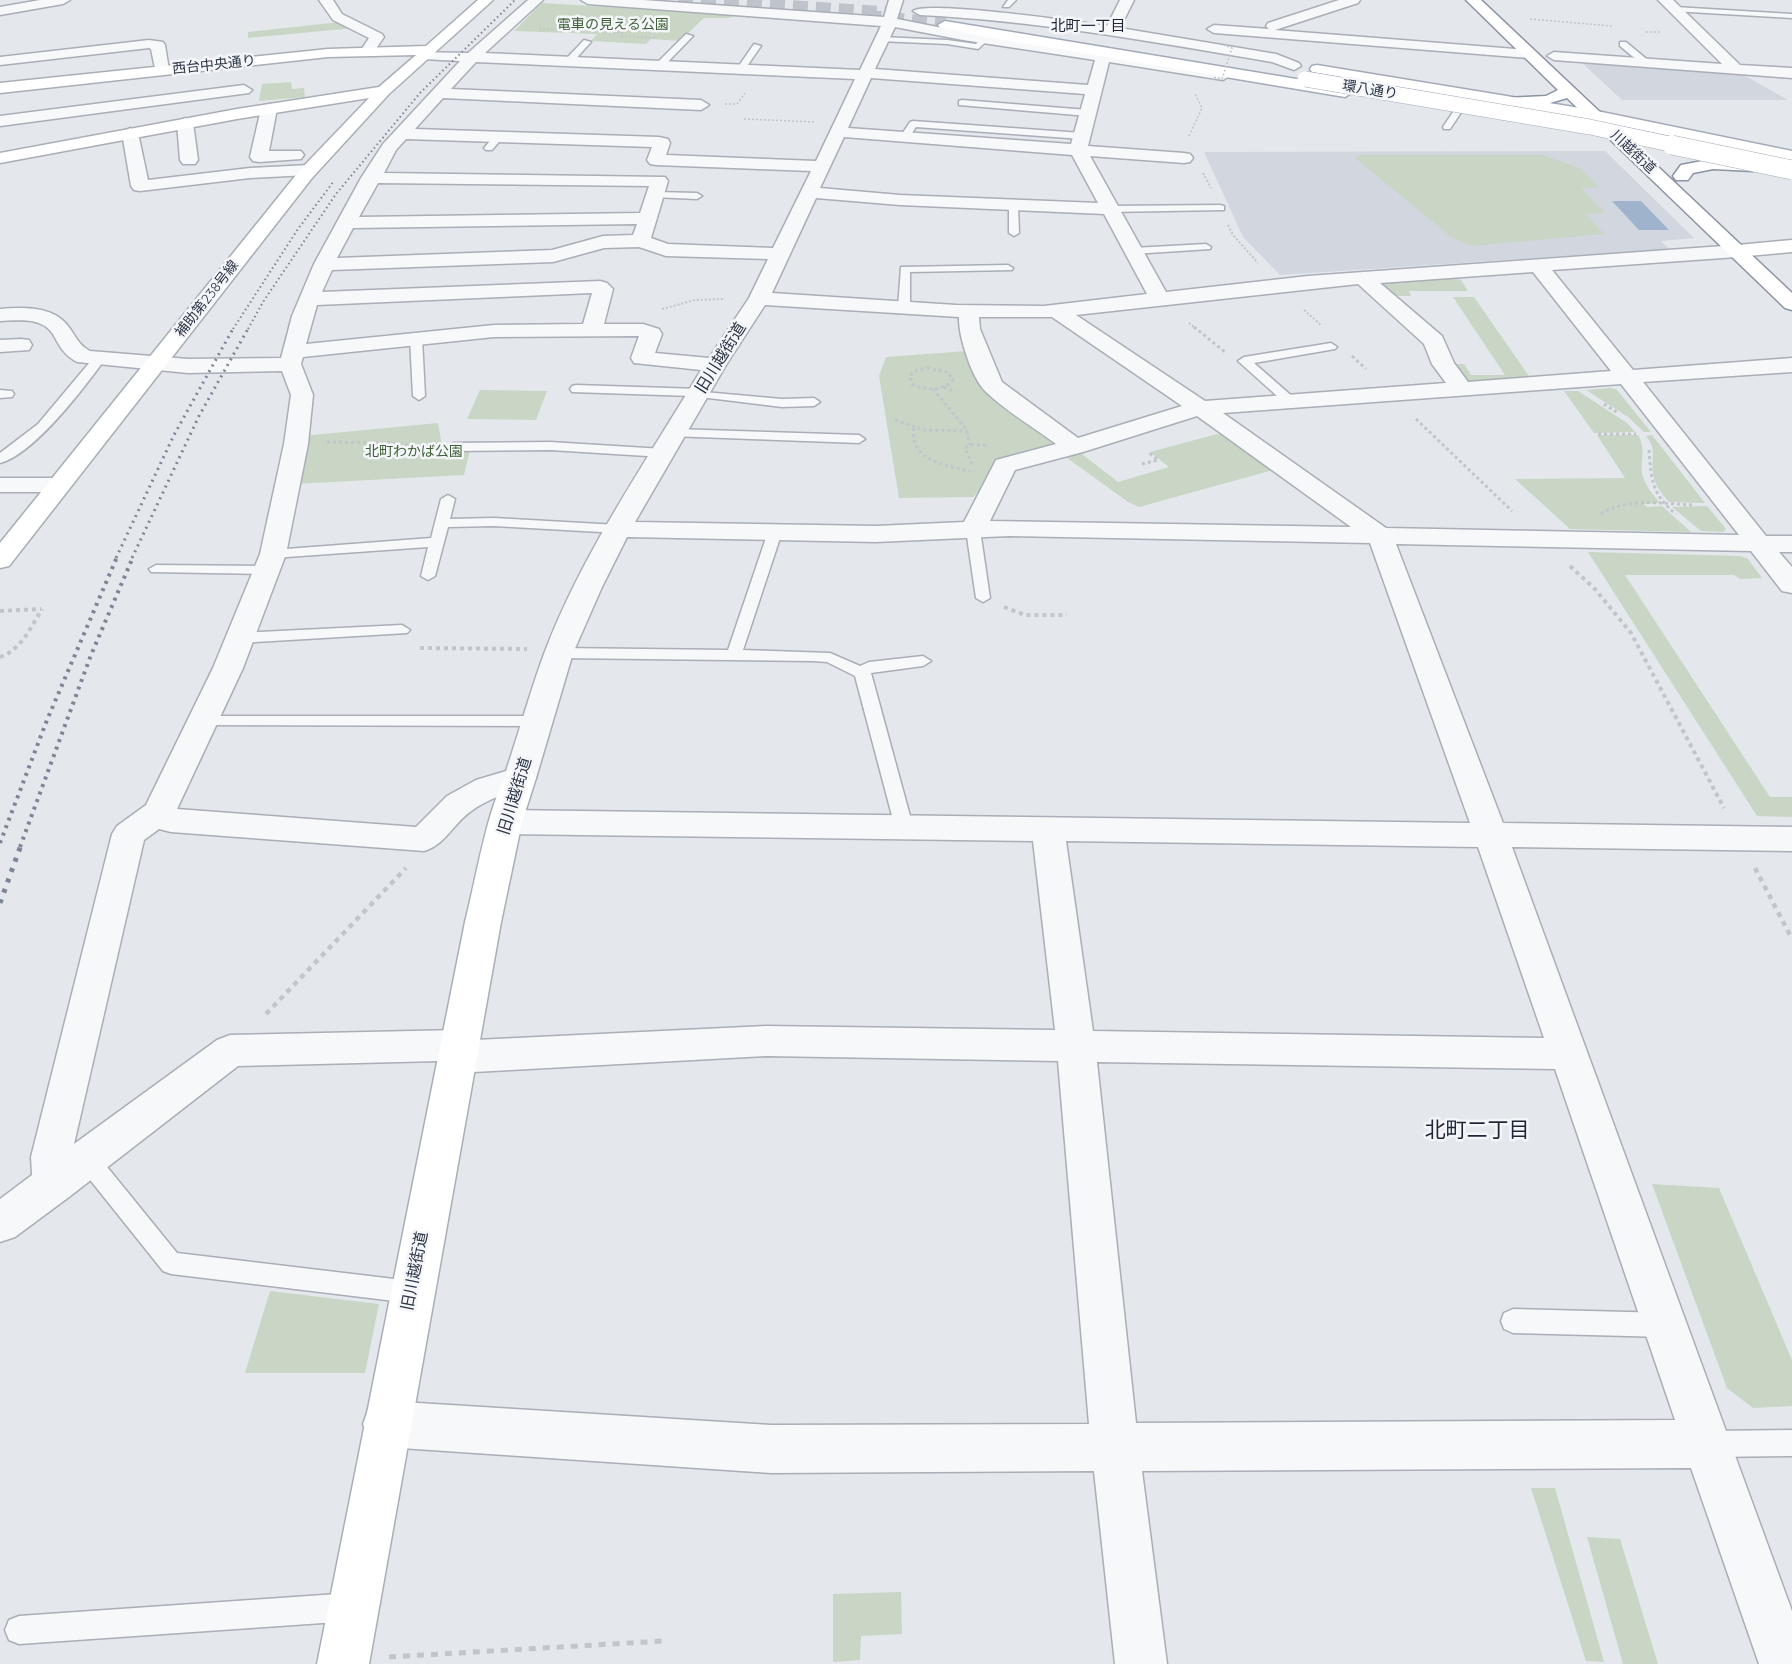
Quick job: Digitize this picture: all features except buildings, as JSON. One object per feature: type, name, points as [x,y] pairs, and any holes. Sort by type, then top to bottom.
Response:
[{"type":"main road","name":"補助第238号線","points":[[0,560],[155,364],[303,163],[486,0]]},
{"type":"main road","name":"川越街道","points":[[1473,0],[1566,91],[1599,110],[1620,139],[1740,241],[1792,304]]},
{"type":"main road","points":[[1494,0],[1571,72]]},
{"type":"main road","points":[[944,21],[1010,22],[1511,101],[1599,110],[1623,121],[1792,159]]},
{"type":"main road","points":[[944,21],[980,33],[1303,79],[1458,111],[1620,139],[1792,177]]},
{"type":"main road","name":"西台中央通り","points":[[0,88],[368,50],[426,52]]},
{"type":"main road","name":"環八通り","points":[[1303,79],[1561,115],[1792,159]]},
{"type":"main road","name":"環八通り","points":[[1303,79],[1590,127],[1792,170]]},
{"type":"main road","points":[[0,158],[185,123],[384,91]]},
{"type":"main road","points":[[1511,101],[1541,101],[1561,96],[1566,91]]},
{"type":"main road","points":[[1458,111],[1473,95]]},
{"type":"main road","name":"川越街道","points":[[1623,121],[1725,216]]},
{"type":"main road","points":[[1792,159],[1781,157],[1768,162],[1770,167],[1792,177]]},
{"type":"main road","points":[[1682,176],[1688,169],[1699,165],[1719,164],[1747,167]]},
{"type":"main road","points":[[1740,241],[1760,248],[1792,246]]},
{"type":"main road","points":[[1760,248],[1779,266]]},
{"type":"main road","name":"旧川越街道","points":[[343,1662],[457,1051],[506,822],[520,778]]},
{"type":"street","points":[[0,10],[63,0]]},
{"type":"street","points":[[326,0],[331,11],[338,17],[370,31],[376,37],[368,50]]},
{"type":"street","points":[[54,1184],[51,1157],[129,834],[159,812],[203,721],[270,562],[294,450],[302,395],[292,358],[302,316],[324,264],[345,223],[370,178],[401,134],[472,57],[536,0]]},
{"type":"street","points":[[588,0],[893,11],[944,21],[989,14],[1276,58],[1294,66]]},
{"type":"street","points":[[728,0],[893,11],[944,21],[985,39],[1103,57],[1303,79]]},
{"type":"street","points":[[1111,31],[1127,0]]},
{"type":"street","points":[[1257,32],[1353,0]]},
{"type":"street","points":[[1670,4],[1743,70],[1775,87]]},
{"type":"street","name":"旧川越街道","points":[[520,778],[560,651],[588,587],[618,529],[715,365],[759,298],[841,128],[893,11]]},
{"type":"street","points":[[1147,37],[1158,33],[1210,29],[1528,54]]},
{"type":"street","points":[[0,62],[149,44],[158,45],[161,70]]},
{"type":"street","points":[[426,52],[472,57],[658,67],[866,74],[1094,90]]},
{"type":"street","points":[[1554,56],[1792,73]]},
{"type":"street","points":[[1103,57],[1080,143],[1109,209],[1159,297]]},
{"type":"street","points":[[237,114],[254,60]]},
{"type":"street","points":[[0,121],[244,90]]},
{"type":"street","points":[[438,93],[701,105]]},
{"type":"street","points":[[269,109],[259,157],[303,163]]},
{"type":"street","points":[[185,123],[189,160]]},
{"type":"street","points":[[841,128],[905,137],[1080,143],[1184,158]]},
{"type":"street","points":[[130,133],[140,186],[250,173],[303,163]]},
{"type":"street","points":[[401,134],[493,142],[659,142],[662,143],[656,160],[823,166]]},
{"type":"street","points":[[370,178],[658,188],[684,178],[694,161]]},
{"type":"street","points":[[641,241],[658,188]]},
{"type":"street","points":[[810,192],[900,200],[1109,209]]},
{"type":"street","points":[[345,223],[648,218]]},
{"type":"street","points":[[324,264],[553,256],[603,242],[641,241],[666,249],[780,254]]},
{"type":"street","points":[[759,298],[969,311],[1057,311],[1159,297],[1363,278],[1538,266],[1740,241]]},
{"type":"street","points":[[1538,266],[1792,585]]},
{"type":"street","points":[[1363,278],[1434,341],[1443,364],[1461,388]]},
{"type":"street","points":[[309,299],[600,287],[603,289],[592,329]]},
{"type":"street","points":[[969,311],[969,329],[993,386],[1075,447]]},
{"type":"street","points":[[1057,311],[1200,408],[1380,536],[1491,835],[1785,1664]]},
{"type":"street","points":[[0,315],[28,314],[50,320],[59,327],[71,350],[85,357],[155,364],[224,367],[416,338],[494,331],[592,329],[646,330],[651,335],[642,358],[715,365]]},
{"type":"street","points":[[973,530],[1005,465],[1075,447],[1200,408],[1792,365]]},
{"type":"street","points":[[0,485],[59,485]]},
{"type":"street","points":[[618,529],[876,534],[1009,528],[1792,544]]},
{"type":"street","points":[[159,812],[171,821],[424,839],[458,804],[488,788],[520,778]]},
{"type":"street","points":[[506,822],[1792,839]]},
{"type":"street","points":[[1048,828],[1076,1046],[1115,1446],[1141,1664]]},
{"type":"street","points":[[0,1223],[230,1052],[457,1051],[766,1041],[1569,1054]]},
{"type":"street","points":[[386,1424],[771,1449],[1708,1444]]},
{"type":"lane","points":[[1670,4],[1792,16]]},
{"type":"lane","points":[[658,67],[689,36]]},
{"type":"lane","points":[[882,39],[947,42],[978,47],[985,39]]},
{"type":"lane","points":[[568,62],[587,42]]},
{"type":"lane","points":[[1623,44],[1647,64]]},
{"type":"lane","points":[[740,70],[757,46]]},
{"type":"lane","points":[[962,103],[1088,113]]},
{"type":"lane","points":[[1447,127],[1458,111]]},
{"type":"lane","points":[[658,188],[697,196]]},
{"type":"lane","points":[[1013,205],[1014,233]]},
{"type":"lane","points":[[1109,209],[1220,208]]},
{"type":"lane","points":[[1133,251],[1206,247]]},
{"type":"lane","points":[[980,254],[982,268]]},
{"type":"lane","points":[[904,308],[905,268],[1008,268]]},
{"type":"lane","points":[[416,338],[419,396]]},
{"type":"lane","points":[[1244,361],[1331,347]]},
{"type":"lane","points":[[0,459],[38,433],[99,359]]},
{"type":"lane","points":[[1244,361],[1290,401]]},
{"type":"lane","points":[[576,389],[698,394],[782,404],[814,402]]},
{"type":"lane","points":[[453,447],[669,443],[723,432],[815,438],[859,438]]},
{"type":"lane","points":[[428,576],[448,499]]},
{"type":"lane","points":[[441,523],[494,522],[618,529]]},
{"type":"lane","points":[[973,530],[983,598]]},
{"type":"lane","points":[[734,655],[775,532]]},
{"type":"lane","points":[[156,569],[270,562],[436,542]]},
{"type":"lane","points":[[239,638],[402,630]]},
{"type":"lane","points":[[560,651],[824,657],[861,672],[865,676],[904,826]]},
{"type":"lane","points":[[861,672],[869,667],[923,661]]},
{"type":"lane","points":[[203,721],[537,721]]},
{"type":"lane","points":[[87,1159],[171,1263],[411,1292]]},
{"type":"lane","points":[[1512,1321],[1666,1325]]},
{"type":"lane","points":[[1708,1444],[1792,1443]]},
{"type":"lane","points":[[19,1630],[352,1607]]},
{"type":"path","points":[[627,30],[669,32]]},
{"type":"path","points":[[1213,80],[1213,77],[1222,79],[1232,48],[1224,45]]},
{"type":"path","points":[[1188,138],[1202,108],[1195,93]]},
{"type":"path","points":[[744,119],[841,128]]},
{"type":"path","points":[[1159,297],[1228,354],[1244,361]]},
{"type":"path","points":[[660,310],[695,300],[759,298]]},
{"type":"path","points":[[1302,308],[1326,330]]},
{"type":"path","points":[[1349,353],[1389,394],[1595,589],[1632,633],[1792,939]]},
{"type":"path","points":[[920,369],[942,370],[952,376],[952,380],[944,387],[933,389],[912,384],[909,380],[910,376],[920,369]]},
{"type":"path","points":[[1569,381],[1624,417]]},
{"type":"path","points":[[944,387],[956,392]]},
{"type":"path","points":[[933,389],[967,431],[969,445]]},
{"type":"path","points":[[895,420],[914,428],[967,431]]},
{"type":"path","points":[[1634,426],[1641,434]]},
{"type":"path","points":[[914,428],[912,440],[914,445],[927,458],[971,471]]},
{"type":"path","points":[[294,450],[331,441],[345,444],[390,443],[428,448],[453,447]]},
{"type":"path","points":[[1648,446],[1651,482],[1665,505],[1707,543]]},
{"type":"path","points":[[1614,541],[1601,519],[1601,513],[1607,508],[1728,505]]},
{"type":"path","points":[[983,598],[1025,615],[1067,615]]},
{"type":"path","points":[[0,611],[42,609],[18,644],[7,656],[0,657]]},
{"type":"path","points":[[420,648],[560,651]]},
{"type":"path","points":[[230,1052],[404,872],[424,839]]},
{"type":"path","points":[[343,1662],[663,1641]]},
{"type":"shaded area","points":[[1582,63],[1742,74],[1788,100],[1622,100]]},
{"type":"shaded area","points":[[1605,151],[1694,238],[1661,241],[1669,249],[1280,275],[1243,237],[1204,152]]},
{"type":"green space","name":"電車の見える公園","points":[[542,3],[738,15],[728,18],[704,18],[680,41],[651,39],[646,44],[591,41],[597,34],[514,31]]},
{"type":"green space","points":[[340,22],[354,28],[248,38],[248,32]]},
{"type":"green space","points":[[291,82],[292,89],[304,88],[305,97],[259,101],[262,84]]},
{"type":"green space","points":[[1360,155],[1542,155],[1580,168],[1599,187],[1581,188],[1605,213],[1586,214],[1604,234],[1471,246],[1450,236],[1355,158]]},
{"type":"green space","points":[[1450,278],[1461,280],[1468,291],[1409,291],[1411,296],[1392,296],[1383,288],[1386,283]]},
{"type":"green space","points":[[1453,297],[1474,297],[1531,379],[1474,383],[1459,378],[1454,364],[1464,364],[1471,375],[1505,375]]},
{"type":"green space","points":[[967,351],[984,388],[1051,441],[1051,447],[1001,459],[974,497],[899,498],[879,376],[886,357]]},
{"type":"green space","points":[[1611,388],[1617,390],[1651,432],[1644,432],[1628,417],[1586,390]]},
{"type":"green space","points":[[480,390],[547,391],[536,420],[467,419]]},
{"type":"green space","points":[[1564,391],[1578,391],[1627,423],[1635,432],[1594,433]]},
{"type":"green space","name":"北町わかば公園","points":[[438,423],[443,451],[470,450],[464,475],[294,484],[302,436]]},
{"type":"green space","points":[[1217,434],[1224,435],[1273,470],[1139,507],[1128,502],[1063,455],[1078,451],[1118,482],[1169,467],[1150,452]]},
{"type":"green space","points":[[1597,435],[1638,435],[1643,449],[1643,477],[1660,503],[1644,504],[1647,507],[1662,506],[1691,532],[1570,529],[1515,479],[1625,478]]},
{"type":"green space","points":[[1652,435],[1705,503],[1669,502],[1664,496],[1654,477],[1653,449],[1646,436]]},
{"type":"green space","points":[[1707,506],[1726,529],[1723,532],[1701,531],[1672,507]]},
{"type":"green space","points":[[1588,552],[1740,556],[1748,559],[1762,578],[1740,579],[1734,575],[1625,575],[1770,797],[1792,797],[1792,817],[1757,816]]},
{"type":"green space","points":[[1652,1184],[1719,1188],[1792,1360],[1792,1406],[1753,1408],[1727,1388]]},
{"type":"green space","points":[[270,1291],[379,1304],[365,1373],[245,1373]]},
{"type":"green space","points":[[1531,1488],[1555,1488],[1604,1662],[1586,1661]]},
{"type":"green space","points":[[1587,1537],[1620,1539],[1658,1664],[1623,1664]]},
{"type":"green space","points":[[901,1592],[902,1634],[861,1636],[860,1660],[833,1662],[833,1594]]},
{"type":"water","points":[[1612,201],[1641,201],[1669,230],[1639,230]]},
{"type":"tunnel","points":[[678,0],[888,14]]},
{"type":"tunnel","points":[[866,17],[945,25]]},
{"type":"railway","points":[[248,329],[263,302],[336,194],[420,93],[515,0]]},
{"type":"railway","points":[[233,329],[298,229],[334,181]]},
{"type":"railway","points":[[116,558],[174,435],[234,327]]},
{"type":"railway","points":[[132,558],[199,416],[249,327]]},
{"type":"railway","points":[[0,843],[47,720],[117,557]]},
{"type":"railway","points":[[20,847],[91,655],[133,557]]},
{"type":"railway","points":[[0,903],[21,845]]},
{"type":"district","name":"北町一丁目","points":[[1088,26]]},
{"type":"district","name":"北町二丁目","points":[[1477,1131]]}]
